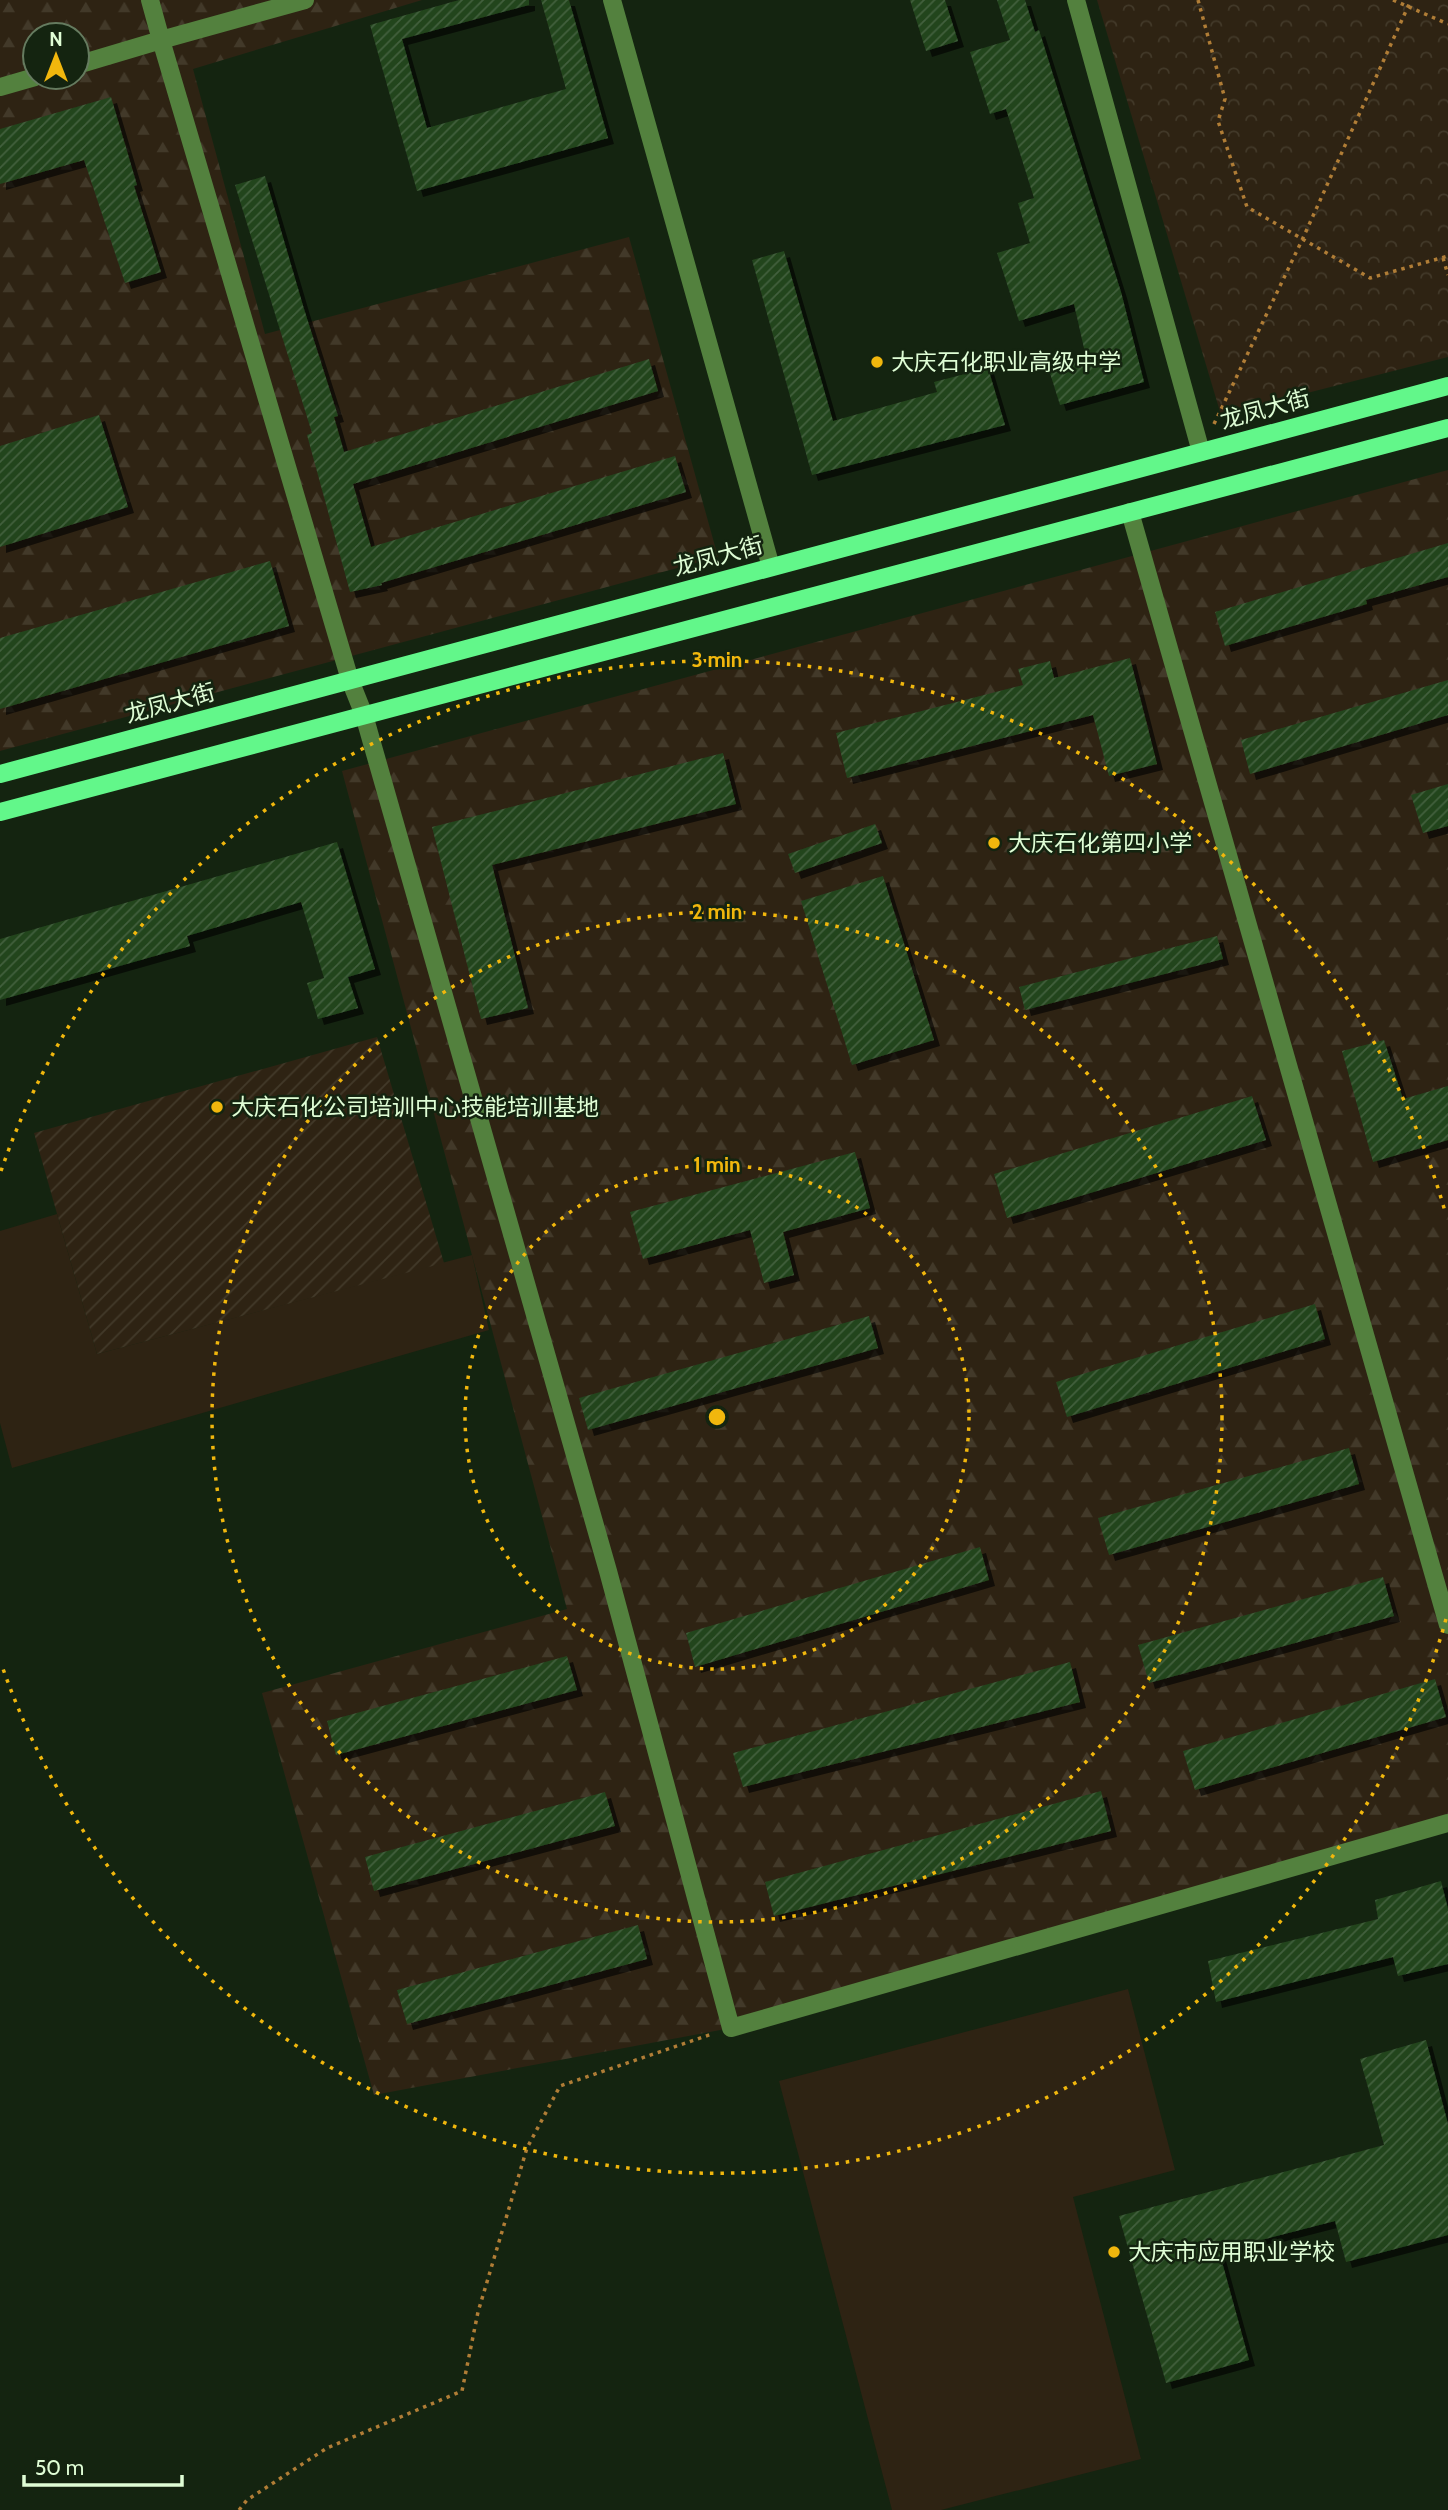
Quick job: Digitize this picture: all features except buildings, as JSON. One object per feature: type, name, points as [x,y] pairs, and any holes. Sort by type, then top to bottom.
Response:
[{"type":"main road","name":"龙凤大街","points":[[0,774],[1448,386]]},
{"type":"main road","points":[[0,812],[1448,428]]},
{"type":"street","points":[[150,0],[349,680],[364,715],[608,1571],[731,2028],[1448,1823]]},
{"type":"street","points":[[91,61],[305,0]]},
{"type":"street","points":[[612,0],[771,567]]},
{"type":"street","points":[[1076,0],[1200,452]]},
{"type":"street","points":[[0,87],[21,81]]},
{"type":"street","points":[[1130,512],[1448,1625]]},
{"type":"path","points":[[1198,0],[1225,99],[1218,121],[1247,207],[1370,278],[1445,257],[1448,275]]},
{"type":"path","points":[[1393,0],[1448,24]]},
{"type":"path","points":[[1200,452],[1303,238],[1411,0]]},
{"type":"path","points":[[239,2510],[247,2500],[327,2448],[462,2391],[478,2312],[527,2148],[560,2085],[731,2028]]},
{"type":"green space","points":[[0,0],[422,0],[193,69],[265,334],[629,237],[718,557],[0,751]]},
{"type":"green space","points":[[1097,0],[1448,0],[1448,357],[1221,415]]},
{"type":"green space","points":[[1448,470],[1448,1823],[731,2028],[374,2095],[262,1693],[567,1609],[342,771]]},
{"type":"green space","points":[[377,1037],[444,1263],[97,1354],[34,1133]]},
{"type":"green space","points":[[57,1214],[97,1354],[472,1255],[489,1330],[12,1468],[0,1423],[0,1231]]},
{"type":"green space","points":[[1128,1989],[1175,2170],[1073,2197],[1141,2459],[941,2510],[892,2510],[779,2081]]},
{"type":"place","name":"大庆石化职业高级中学","points":[[877,362]]},
{"type":"place","name":"大庆石化第四小学","points":[[994,843]]},
{"type":"place","name":"大庆石化公司培训中心技能培训基地","points":[[217,1107]]},
{"type":"place","name":"大庆市应用职业学校","points":[[1114,2252]]}]
